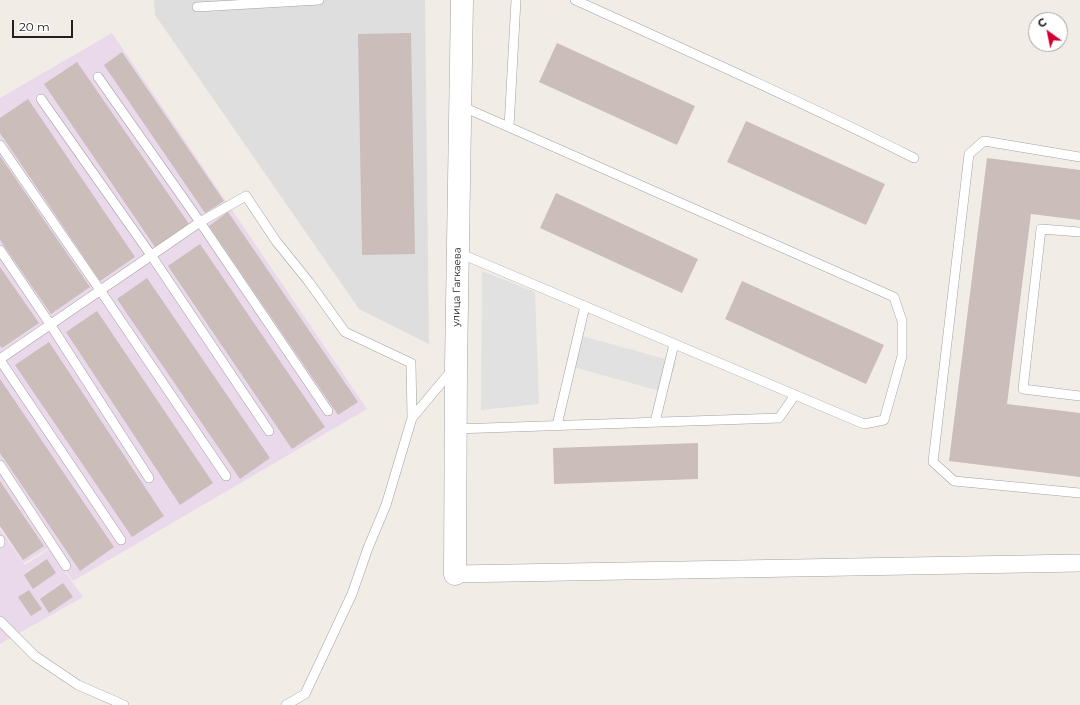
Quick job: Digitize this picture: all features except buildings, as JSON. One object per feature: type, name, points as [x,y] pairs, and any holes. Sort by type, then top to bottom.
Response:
[{"type":"street","name":"улица Гагкаева","points":[[455,574],[455,429],[462,0]]},
{"type":"street","points":[[455,574],[1080,563]]},
{"type":"lane","points":[[197,7],[319,0]]},
{"type":"lane","points":[[509,127],[516,0]]},
{"type":"lane","points":[[574,0],[738,74],[877,139],[914,158]]},
{"type":"lane","points":[[98,77],[200,222],[328,411]]},
{"type":"lane","points":[[41,99],[151,256],[269,431]]},
{"type":"lane","points":[[458,253],[864,424],[884,420],[902,356],[902,321],[894,297],[461,106]]},
{"type":"lane","points":[[1080,157],[984,141],[969,154],[933,462],[954,481],[1080,494]]},
{"type":"lane","points":[[0,145],[226,476]]},
{"type":"lane","points":[[121,540],[0,359],[200,222],[246,196],[276,241],[309,282],[345,332],[411,363],[412,418],[386,505],[368,548],[352,594],[305,694],[286,705]]},
{"type":"lane","points":[[1080,232],[1041,229],[1023,389],[1080,396]]},
{"type":"lane","points":[[0,250],[50,324],[149,478]]},
{"type":"lane","points":[[557,425],[585,306]]},
{"type":"lane","points":[[655,422],[674,344]]},
{"type":"lane","points":[[412,418],[456,366]]},
{"type":"lane","points":[[455,429],[779,418],[795,395]]},
{"type":"lane","points":[[0,465],[66,566]]},
{"type":"lane","points":[[0,621],[35,656],[78,685],[124,705]]},
{"type":"shaded area","points":[[154,0],[425,0],[429,344],[359,309],[155,15]]},
{"type":"shaded area","points":[[112,33],[367,409],[73,581],[49,548],[24,563],[0,527],[0,98]]},
{"type":"shaded area","points":[[482,271],[535,292],[539,404],[481,410]]},
{"type":"shaded area","points":[[575,334],[676,362],[667,393],[566,365]]},
{"type":"shaded area","points":[[0,529],[25,565],[49,549],[83,597],[0,644]]}]
